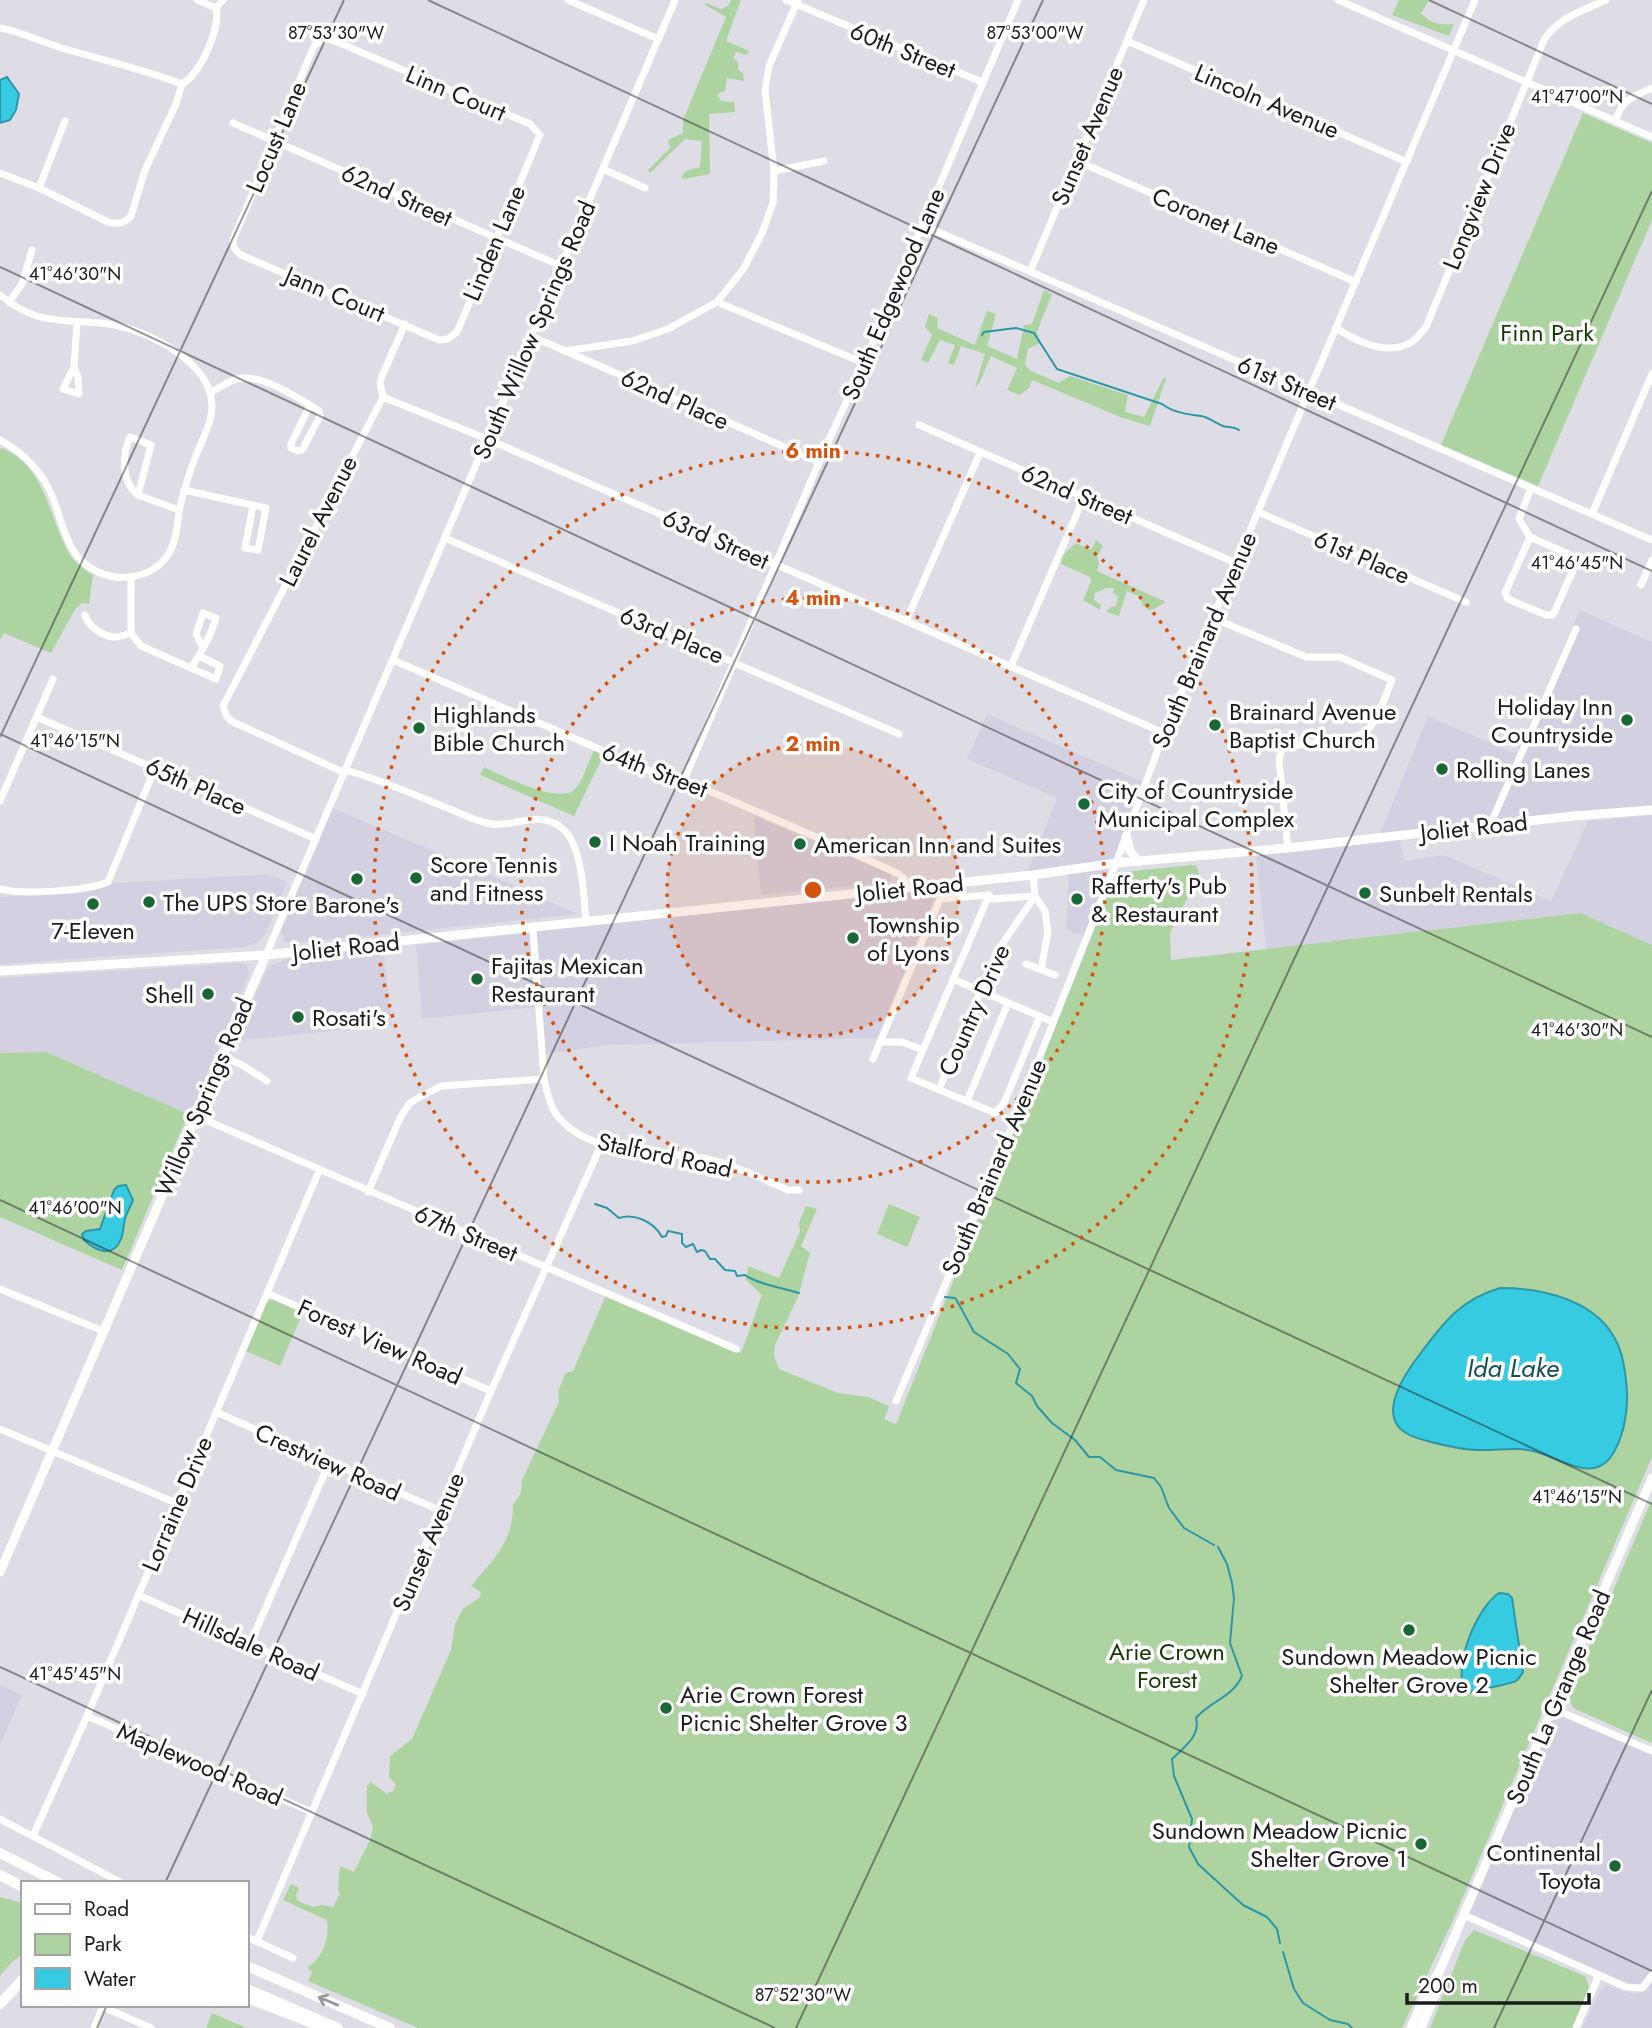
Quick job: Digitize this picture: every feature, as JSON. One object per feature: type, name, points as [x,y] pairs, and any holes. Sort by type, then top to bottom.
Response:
[{"type":"highway","points":[[0,1853],[55,1881]]},
{"type":"highway","points":[[0,1875],[21,1885]]},
{"type":"highway","points":[[248,1966],[390,2028]]},
{"type":"highway","points":[[0,2004],[21,1981]]},
{"type":"highway","points":[[248,1989],[338,2028]]},
{"type":"highway","points":[[248,1998],[325,2028]]},
{"type":"main road","name":"Joliet Road","points":[[0,971],[266,955],[533,929],[1032,876],[1116,863],[1652,810]]},
{"type":"main road","points":[[1126,836],[1129,851],[1139,862]]},
{"type":"main road","name":"Willow Springs Road","points":[[0,1570],[266,955]]},
{"type":"main road","name":"South La Grange Road","points":[[1440,1970],[1652,1478]]},
{"type":"main road","points":[[1410,2028],[1440,1970]]},
{"type":"main road","points":[[1421,2028],[1435,1995],[1440,1970]]},
{"type":"street","points":[[197,0],[216,8]]},
{"type":"street","points":[[0,173],[39,188],[108,222],[117,224],[126,221],[131,216],[145,170],[176,104],[182,84],[198,71],[217,24],[216,8],[223,0]]},
{"type":"street","points":[[569,0],[659,39]]},
{"type":"street","name":"South Willow Springs Road","points":[[393,660],[675,0]]},
{"type":"street","name":"60th Street","points":[[786,0],[982,82]]},
{"type":"street","name":"South Edgewood Lane","points":[[684,780],[1018,0]]},
{"type":"street","name":"Sunset Avenue","points":[[1030,272],[1144,0]]},
{"type":"street","points":[[1338,0],[1652,137]]},
{"type":"street","name":"South Brainard Avenue","points":[[896,1401],[1054,1022],[1164,733],[1475,0]]},
{"type":"street","name":"Longview Drive","points":[[1336,328],[1376,347],[1394,349],[1413,343],[1426,327],[1544,40],[1564,18],[1606,0]]},
{"type":"street","points":[[565,351],[632,341],[668,329],[717,302],[744,268],[762,233],[773,203],[774,171],[765,90],[769,66],[797,3]]},
{"type":"street","points":[[0,27],[182,84]]},
{"type":"street","name":"Locust Lane","points":[[233,246],[233,240],[314,46],[323,39],[330,39]]},
{"type":"street","name":"Linn Court","points":[[330,39],[530,124],[540,135]]},
{"type":"street","name":"Lincoln Avenue","points":[[1127,41],[1406,162]]},
{"type":"street","points":[[1615,121],[1620,107],[1626,101],[1652,88]]},
{"type":"street","points":[[39,188],[65,121]]},
{"type":"street","name":"62nd Street","points":[[233,123],[561,266]]},
{"type":"street","name":"Linden Lane","points":[[439,340],[448,339],[457,332],[540,135]]},
{"type":"street","points":[[774,171],[824,161]]},
{"type":"street","name":"Coronet Lane","points":[[1077,161],[1356,282]]},
{"type":"street","points":[[603,169],[645,188]]},
{"type":"street","name":"61st Street","points":[[922,226],[1652,540]]},
{"type":"street","name":"Jann Court","points":[[233,246],[239,254],[439,340]]},
{"type":"street","points":[[9,302],[22,284],[32,250]]},
{"type":"street","points":[[0,295],[23,311],[38,317],[77,323],[102,323],[127,328],[159,341],[175,351],[201,375],[211,392],[212,407],[184,490],[175,537],[169,553],[158,566],[131,579],[100,573],[78,558],[70,547],[53,497],[41,476],[24,457],[0,440]]},
{"type":"street","points":[[717,302],[864,363]]},
{"type":"street","points":[[74,367],[77,323]]},
{"type":"street","name":"Laurel Avenue","points":[[345,771],[231,721],[223,706],[383,397],[380,383],[382,376],[405,324]]},
{"type":"street","name":"62nd Place","points":[[531,336],[819,461]]},
{"type":"street","points":[[1592,514],[1652,374]]},
{"type":"street","points":[[211,392],[237,379],[254,379],[290,393],[310,405],[319,411],[320,416],[302,450],[298,451],[290,444],[310,405]]},
{"type":"street","name":"63rd Street","points":[[383,397],[487,439],[1164,733]]},
{"type":"street","name":"62nd Street","points":[[919,425],[1236,563]]},
{"type":"street","points":[[138,495],[151,446],[130,437],[127,443],[127,483],[138,495],[179,510]]},
{"type":"street","points":[[906,621],[980,453]]},
{"type":"street","points":[[1531,488],[1519,519],[1530,537],[1595,566]]},
{"type":"street","points":[[184,490],[266,508],[258,550],[245,548],[253,506]]},
{"type":"street","points":[[1011,666],[1084,497]]},
{"type":"street","name":"61st Place","points":[[1258,512],[1466,602]]},
{"type":"street","points":[[1530,537],[1505,593],[1508,599],[1546,615],[1553,615],[1578,559]]},
{"type":"street","name":"63rd Place","points":[[445,538],[899,734]]},
{"type":"street","points":[[1641,586],[1652,560]]},
{"type":"street","points":[[131,579],[131,633],[141,646],[191,668],[216,679],[220,666],[201,652],[191,668]]},
{"type":"street","points":[[85,614],[87,622],[94,628],[114,637],[131,633]]},
{"type":"street","points":[[1213,618],[1306,657],[1340,657],[1392,680],[1376,719],[1365,733],[1349,739],[1292,745],[1282,750],[1279,760],[1288,848]]},
{"type":"street","points":[[1490,825],[1576,629]]},
{"type":"street","name":"Willow Springs Road","points":[[266,955],[393,660]]},
{"type":"street","name":"64th Street","points":[[393,660],[650,771],[684,780],[899,874],[914,888]]},
{"type":"street","points":[[0,801],[53,679]]},
{"type":"street","name":"65th Place","points":[[37,717],[316,839]]},
{"type":"street","points":[[0,889],[20,892],[96,887],[108,883],[155,768]]},
{"type":"street","points":[[345,771],[385,781],[491,824],[536,818],[556,824],[568,834],[574,845],[583,886],[586,923]]},
{"type":"street","points":[[1032,876],[1035,896],[1045,911],[1048,932],[1041,970]]},
{"type":"street","points":[[989,894],[992,899],[1035,896]]},
{"type":"street","points":[[989,894],[911,1077],[995,1113],[1004,1103],[1040,1016]]},
{"type":"street","points":[[873,1059],[940,899],[989,894]]},
{"type":"street","name":"Country Drive","points":[[939,1089],[998,950],[1035,896]]},
{"type":"street","name":"Stalford Road","points":[[533,929],[544,1079],[549,1100],[557,1114],[576,1133],[601,1145],[705,1158],[737,1168],[788,1190],[799,1190]]},
{"type":"street","points":[[1026,964],[1055,975]]},
{"type":"street","points":[[953,979],[1054,1022]]},
{"type":"street","points":[[967,1101],[1009,1003]]},
{"type":"street","points":[[880,1042],[902,1042],[923,1050]]},
{"type":"street","points":[[222,1056],[267,1081]]},
{"type":"street","points":[[368,1192],[401,1116],[410,1103],[441,1086],[544,1079]]},
{"type":"street","name":"67th Street","points":[[196,1116],[737,1349]]},
{"type":"street","name":"Sunset Avenue","points":[[257,1941],[491,1391],[601,1145]]},
{"type":"street","name":"Lorraine Drive","points":[[33,1836],[87,1716],[319,1171]]},
{"type":"street","points":[[0,1289],[103,1331]]},
{"type":"street","name":"Forest View Road","points":[[268,1294],[491,1391]]},
{"type":"street","name":"Crestview Road","points":[[216,1412],[441,1511]]},
{"type":"street","points":[[0,1429],[176,1503]]},
{"type":"street","points":[[250,1644],[329,1463]]},
{"type":"street","name":"Hillsdale Road","points":[[138,1595],[363,1694]]},
{"type":"street","points":[[1554,1709],[1652,1751]]},
{"type":"street","name":"Maplewood Road","points":[[87,1716],[312,1812]]},
{"type":"street","points":[[0,1819],[118,1881]]},
{"type":"street","points":[[1464,1915],[1626,1987],[1642,1988],[1652,1975]]},
{"type":"street","points":[[248,1937],[293,1958]]},
{"type":"street","points":[[1576,2028],[1599,1975]]},
{"type":"street","points":[[94,2028],[103,2007],[151,2028]]},
{"type":"shaded area","points":[[1580,610],[1652,642],[1652,808],[1379,836],[1428,716],[1516,754]]},
{"type":"shaded area","points":[[987,714],[1143,782],[1115,861],[1027,873],[1057,798],[967,759]]},
{"type":"shaded area","points":[[332,808],[578,914],[349,938],[290,943],[284,941],[281,930]]},
{"type":"shaded area","points":[[1652,815],[1652,945],[1579,913],[1266,950],[1256,854],[1400,838],[1404,861],[1444,855],[1551,901],[1588,821]]},
{"type":"shaded area","points":[[754,816],[890,874],[891,878],[889,882],[761,895]]},
{"type":"shaded area","points":[[1114,865],[1085,937],[1066,929],[1069,873]]},
{"type":"shaded area","points":[[268,874],[287,882],[266,933],[258,942],[246,947],[0,964],[0,897],[80,892],[115,883]]},
{"type":"shaded area","points":[[938,889],[877,1038],[607,1045],[546,1054],[536,931]]},
{"type":"shaded area","points":[[529,933],[536,1007],[422,1019],[416,945]]},
{"type":"shaded area","points":[[383,949],[392,1025],[234,1041],[266,971],[272,965],[293,957]]},
{"type":"shaded area","points":[[240,963],[247,965],[249,974],[197,1100],[188,1114],[46,1052],[0,1053],[0,978]]},
{"type":"shaded area","points":[[0,1685],[22,1695],[0,1745]]},
{"type":"shaded area","points":[[1555,1712],[1652,1754],[1652,1972],[1640,1986],[1625,1985],[1466,1914]]},
{"type":"shaded area","points":[[1652,1982],[1652,2028],[1582,2028],[1604,1987],[1634,1994],[1647,1990]]},
{"type":"green space","points":[[731,0],[741,0],[726,41],[749,51],[747,55],[736,52],[733,58],[738,62],[738,70],[743,73],[744,81],[727,78],[725,91],[717,94],[721,101],[734,102],[735,112],[709,114],[710,174],[684,179],[681,177],[686,171],[700,167],[702,141],[685,139],[650,173],[648,170],[670,148],[668,140],[683,133],[683,120],[726,17],[705,5],[706,3],[721,9],[728,6]]},
{"type":"green space","points":[[1399,0],[1429,0],[1421,13],[1436,23],[1454,24],[1449,36],[1392,15]]},
{"type":"green space","name":"Finn Park","points":[[1583,113],[1652,143],[1652,220],[1538,486],[1441,445]]},
{"type":"green space","points":[[1044,290],[1052,294],[1037,332],[1040,343],[1028,349],[1025,365],[1031,371],[1059,383],[1070,376],[1128,395],[1125,412],[1144,417],[1164,377],[1166,379],[1150,426],[1123,418],[1032,380],[1029,388],[1020,395],[1007,390],[1017,368],[991,356],[979,384],[975,387],[985,354],[961,346],[954,365],[948,363],[955,345],[940,340],[928,363],[921,360],[932,335],[925,327],[929,314],[938,318],[937,328],[975,345],[987,311],[996,314],[987,346],[1017,359],[1024,325],[1032,324]]},
{"type":"green space","points":[[2,448],[16,456],[36,478],[68,552],[93,575],[89,604],[82,603],[75,609],[51,653],[4,633],[0,640]]},
{"type":"green space","points":[[1096,540],[1103,546],[1097,557],[1097,571],[1166,602],[1150,611],[1143,606],[1140,597],[1127,591],[1119,616],[1106,612],[1116,606],[1118,596],[1113,593],[1114,588],[1095,593],[1094,600],[1101,605],[1100,610],[1083,600],[1091,581],[1090,577],[1061,564],[1064,554],[1076,543],[1091,550]]},
{"type":"green space","points":[[594,750],[604,754],[574,816],[480,775],[484,767],[529,787],[566,793],[574,790],[580,782]]},
{"type":"green space","name":"Arie Crown Forest","points":[[1197,866],[1199,874],[1170,933],[1171,960],[1580,913],[1652,945],[1652,1457],[1454,1918],[1402,2028],[418,2028],[308,1981],[312,1972],[307,1968],[317,1959],[326,1940],[327,1920],[283,1900],[291,1884],[299,1888],[297,1901],[313,1907],[333,1907],[340,1894],[340,1866],[354,1872],[370,1840],[373,1827],[367,1813],[367,1786],[371,1782],[387,1794],[393,1791],[396,1784],[389,1777],[390,1756],[412,1739],[451,1650],[455,1624],[463,1609],[479,1598],[481,1592],[471,1586],[506,1540],[513,1505],[521,1493],[522,1480],[559,1402],[558,1391],[566,1373],[573,1371],[606,1295],[741,1353],[762,1295],[746,1280],[748,1266],[779,1278],[800,1232],[799,1223],[806,1206],[817,1209],[801,1246],[810,1253],[798,1297],[775,1345],[774,1356],[779,1369],[838,1393],[868,1397],[889,1406],[884,1419],[896,1424],[1115,878],[1125,872]]},
{"type":"green space","points":[[46,1052],[188,1114],[122,1270],[0,1217],[0,1053]]},
{"type":"green space","points":[[889,1204],[920,1217],[907,1247],[877,1234]]},
{"type":"green space","points":[[271,1299],[303,1312],[280,1366],[246,1351],[267,1302]]},
{"type":"green space","points":[[1652,1499],[1652,1743],[1575,1709],[1569,1695]]},
{"type":"green space","points":[[0,1897],[21,1902],[21,1955],[0,1976]]},
{"type":"green space","points":[[1474,1930],[1585,1976],[1589,1987],[1572,2028],[1430,2028],[1465,1940]]},
{"type":"green space","points":[[212,2013],[247,2028],[206,2028]]},
{"type":"water","points":[[7,77],[19,94],[16,110],[10,120],[0,123],[0,80]]},
{"type":"water","points":[[126,1185],[133,1200],[121,1239],[114,1249],[99,1250],[84,1240],[82,1234],[100,1229],[114,1190],[118,1186]]},
{"type":"water","name":"Ida Lake","points":[[1500,1288],[1551,1294],[1584,1307],[1598,1317],[1618,1345],[1625,1374],[1627,1400],[1624,1426],[1610,1458],[1603,1465],[1594,1468],[1575,1466],[1523,1449],[1455,1448],[1415,1438],[1397,1425],[1394,1405],[1402,1382],[1414,1362],[1454,1314],[1474,1299]]},
{"type":"water","points":[[1499,1593],[1508,1594],[1512,1598],[1523,1672],[1513,1682],[1466,1692],[1462,1682],[1462,1669],[1469,1639],[1482,1611]]},
{"type":"waterway","points":[[982,335],[984,332],[1016,328],[1034,333],[1057,369],[1239,430]]},
{"type":"waterway","points":[[595,1204],[607,1208],[619,1218],[644,1220],[662,1237],[666,1236],[668,1231],[682,1234],[682,1243],[686,1247],[693,1244],[697,1252],[705,1251],[710,1259],[715,1259],[725,1270],[735,1271],[737,1276],[745,1275],[799,1293]]},
{"type":"waterway","points":[[945,1297],[955,1298]]},
{"type":"waterway","points":[[956,1299],[974,1332],[1008,1354],[1020,1369],[1016,1383],[1032,1396],[1052,1423],[1075,1440],[1089,1457],[1100,1457],[1116,1470],[1154,1478],[1161,1487],[1169,1508],[1184,1528],[1214,1545]]},
{"type":"waterway","points":[[1218,1547],[1227,1564],[1232,1583],[1234,1598],[1230,1643],[1242,1676],[1233,1689],[1196,1718],[1194,1736],[1172,1759],[1174,1776],[1192,1819],[1189,1847],[1198,1864],[1243,1905],[1267,1917],[1277,1929],[1280,1943]]},
{"type":"waterway","points":[[1283,1952],[1294,1989],[1303,2003],[1330,2020],[1348,2024],[1352,2028]]},
{"type":"place","name":"Holiday Inn Countryside","points":[[1627,720]]},
{"type":"place","name":"Brainard Avenue Baptist Church","points":[[1215,725]]},
{"type":"place","name":"Highlands Bible Church","points":[[419,728]]},
{"type":"place","name":"Rolling Lanes","points":[[1442,769]]},
{"type":"place","name":"City of Countryside Municipal Complex","points":[[1084,804]]},
{"type":"place","name":"I Noah Training","points":[[595,842]]},
{"type":"place","name":"American Inn and Suites","points":[[800,844]]},
{"type":"place","name":"Score Tennis and Fitness","points":[[416,878]]},
{"type":"place","name":"Barone's","points":[[357,879]]},
{"type":"place","name":"Sunbelt Rentals","points":[[1365,893]]},
{"type":"place","name":"Rafferty's Pub & Restaurant","points":[[1077,899]]},
{"type":"place","name":"The UPS Store","points":[[149,902]]},
{"type":"place","name":"7-Eleven","points":[[93,904]]},
{"type":"place","name":"Township of Lyons","points":[[853,938]]},
{"type":"place","name":"Fajitas Mexican Restaurant","points":[[477,979]]},
{"type":"place","name":"Shell","points":[[208,994]]},
{"type":"place","name":"Rosati's","points":[[298,1017]]},
{"type":"place","name":"Sundown Meadow Picnic Shelter Grove 2","points":[[1409,1630]]},
{"type":"place","name":"Arie Crown Forest Picnic Shelter Grove 3","points":[[666,1708]]},
{"type":"place","name":"Sundown Meadow Picnic Shelter Grove 1","points":[[1421,1844]]},
{"type":"place","name":"Continental Toyota","points":[[1615,1866]]}]
